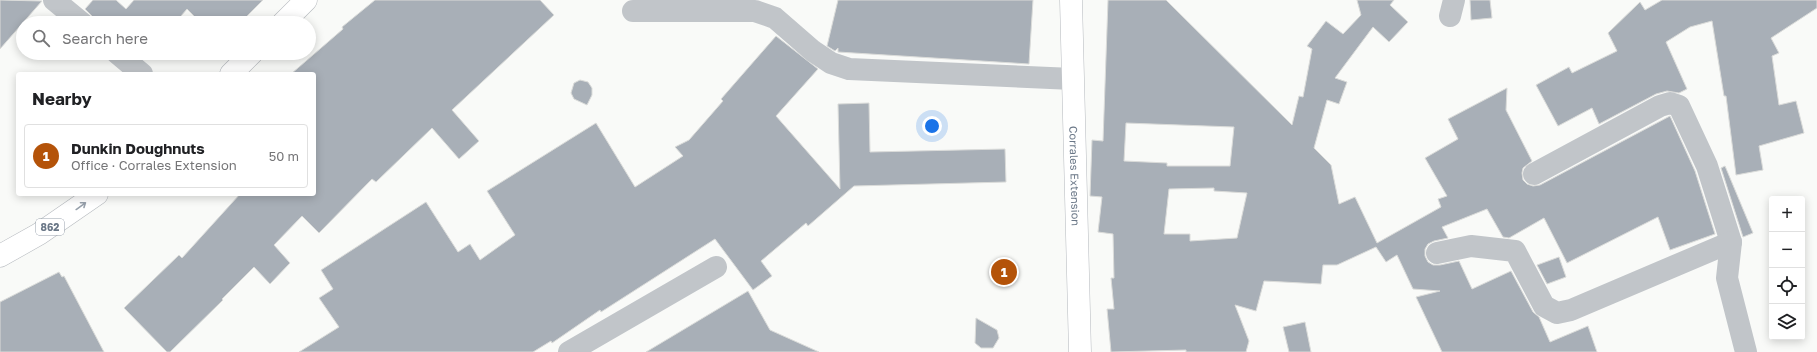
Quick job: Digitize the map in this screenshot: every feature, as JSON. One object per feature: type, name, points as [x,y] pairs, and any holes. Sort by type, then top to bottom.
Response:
[{"type":"main road","points":[[290,16],[306,0]]},
{"type":"main road","name":"Corrales Extension","points":[[1071,0],[1080,352]]},
{"type":"main road","points":[[233,72],[245,60]]},
{"type":"main road","name":"862","points":[[0,256],[39,234],[94,196]]},
{"type":"lane","points":[[54,0],[73,16]]},
{"type":"lane","points":[[633,11],[755,11],[775,18],[813,51],[831,63],[849,69],[1073,79]]},
{"type":"lane","points":[[125,60],[140,72]]},
{"type":"lane","points":[[1534,174],[1660,106],[1670,103],[1679,106],[1707,166],[1731,242],[1727,278],[1746,352]]},
{"type":"lane","points":[[1437,253],[1471,246],[1516,251],[1544,306],[1557,313],[1571,310],[1731,242]]},
{"type":"lane","points":[[569,352],[716,268]]},
{"type":"building","points":[[0,0],[42,1],[29,16],[16,16],[16,31],[0,49]]},
{"type":"building","points":[[93,0],[116,0],[126,9],[134,0],[263,0],[247,16],[194,16],[187,9],[181,16],[92,16],[85,9]]},
{"type":"building","points":[[375,0],[540,0],[554,15],[452,110],[479,141],[459,159],[432,128],[376,182],[372,179],[319,233],[302,216],[274,245],[290,263],[270,284],[254,267],[170,352],[167,352],[124,308],[179,255],[182,258],[238,196],[316,196],[316,72],[293,72],[307,60],[316,60],[316,52],[343,29],[342,27]]},
{"type":"building","points":[[838,0],[1033,0],[1029,64],[838,52],[838,48],[835,51],[827,46]]},
{"type":"building","points":[[1108,0],[1166,0],[1292,125],[1299,96],[1303,97],[1312,49],[1307,46],[1326,21],[1343,34],[1361,15],[1357,0],[1394,0],[1390,5],[1408,22],[1389,42],[1373,27],[1335,78],[1347,82],[1339,104],[1327,100],[1314,148],[1331,165],[1339,204],[1355,197],[1377,243],[1441,207],[1438,199],[1447,196],[1425,158],[1458,139],[1448,119],[1507,88],[1506,110],[1532,161],[1523,168],[1523,180],[1527,184],[1533,186],[1540,185],[1670,116],[1695,171],[1715,234],[1670,250],[1658,217],[1567,263],[1544,218],[1509,238],[1503,237],[1487,209],[1442,227],[1448,238],[1428,244],[1425,249],[1425,256],[1428,262],[1433,265],[1440,265],[1459,261],[1472,289],[1511,271],[1533,312],[1539,317],[1550,342],[1588,326],[1597,352],[1442,352],[1416,297],[1440,291],[1413,289],[1397,255],[1386,262],[1376,247],[1337,265],[1323,265],[1321,284],[1264,281],[1256,311],[1235,305],[1249,341],[1246,352],[1186,352],[1186,350],[1111,352],[1107,309],[1114,309],[1111,278],[1114,278],[1113,234],[1098,232],[1102,197],[1090,196],[1092,140],[1103,141]],"holes":[[[1126,123],[1234,127],[1230,166],[1167,166],[1167,163],[1124,161]],[[1214,188],[1214,191],[1247,193],[1237,238],[1190,241],[1190,234],[1164,234],[1169,189]]]},
{"type":"building","points":[[1470,0],[1490,0],[1492,18],[1471,20]]},
{"type":"building","points":[[1662,0],[1817,0],[1817,8],[1771,38],[1779,53],[1772,56],[1779,105],[1796,101],[1804,133],[1759,146],[1763,170],[1736,175],[1726,96],[1724,96],[1712,21],[1690,27],[1666,42],[1687,89],[1679,93],[1667,91],[1656,94],[1599,124],[1592,108],[1558,126],[1536,85],[1569,67],[1572,73],[1617,51],[1608,33],[1640,2],[1645,10]]},
{"type":"building","points":[[776,36],[818,69],[776,116],[840,189],[838,104],[869,103],[870,152],[1005,149],[1006,182],[854,186],[808,226],[806,223],[761,261],[772,276],[753,290],[715,239],[601,312],[600,310],[552,343],[551,341],[533,352],[299,352],[339,327],[319,298],[333,289],[321,270],[426,202],[458,252],[470,244],[480,260],[515,235],[487,191],[596,123],[635,187],[683,156],[675,147],[689,140],[723,101],[721,99]]},
{"type":"building","points":[[580,80],[588,82],[592,88],[592,95],[587,105],[574,99],[571,93],[574,83]]},
{"type":"building","points":[[1725,166],[1753,233],[1743,237],[1721,168]]},
{"type":"building","points":[[1559,257],[1566,277],[1547,284],[1537,265]]},
{"type":"building","points":[[59,272],[62,277],[64,276],[104,352],[0,352],[0,302]]},
{"type":"building","points":[[748,291],[770,330],[819,352],[646,352]]},
{"type":"building","points":[[976,318],[997,330],[999,338],[993,348],[981,348],[975,343]]},
{"type":"building","points":[[1305,322],[1311,352],[1289,352],[1283,327]]},
{"type":"place","name":"Dunkin Doughnuts","points":[[1004,272]]}]
